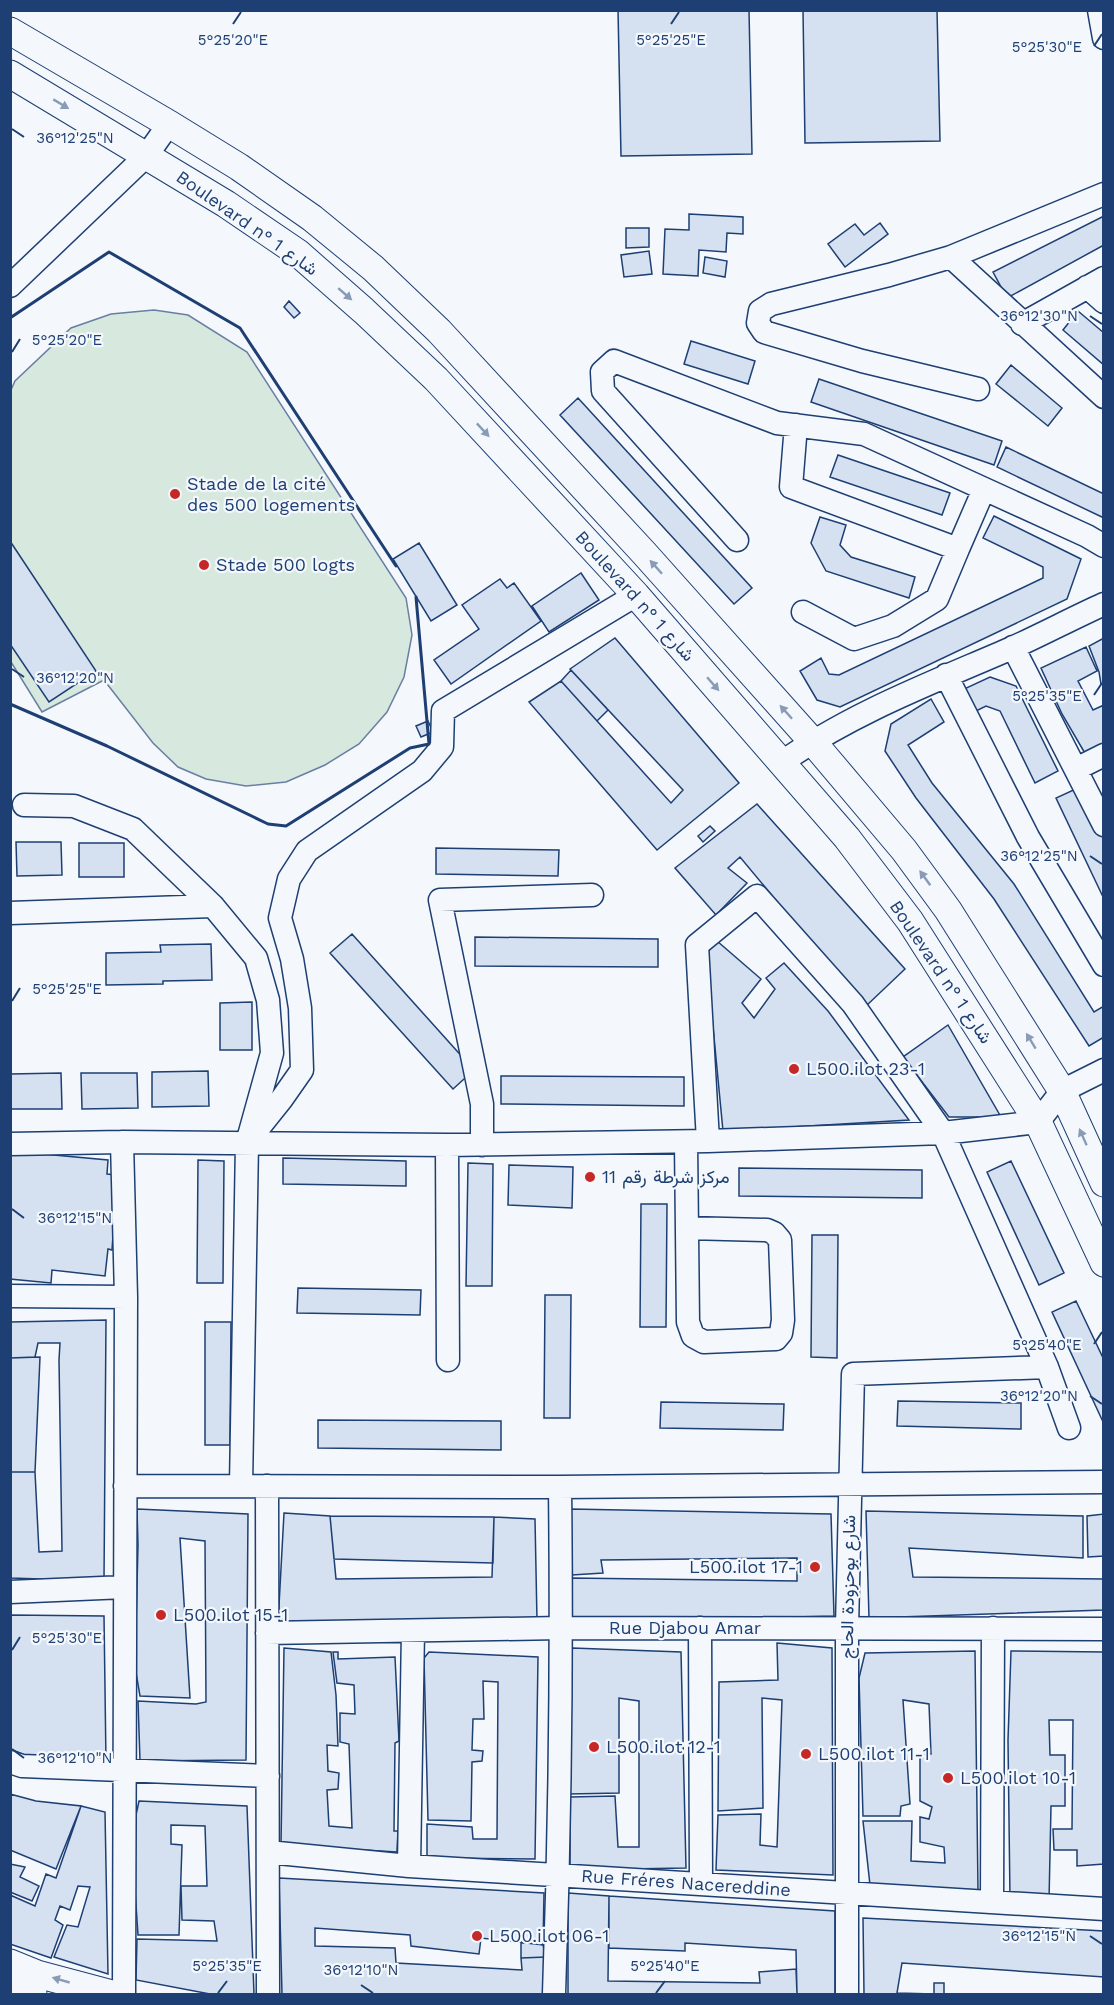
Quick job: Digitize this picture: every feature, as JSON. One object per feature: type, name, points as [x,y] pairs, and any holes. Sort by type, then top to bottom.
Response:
[{"type":"main road","name":"Boulevard n° شارع 1","points":[[10,31],[239,167],[312,218],[373,268],[430,323],[644,553],[812,741],[904,850],[948,910],[1062,1091],[1104,1183]]},
{"type":"main road","name":"Boulevard n° شارع 1","points":[[10,74],[226,204],[298,253],[364,311],[436,380],[636,595],[847,838],[909,921],[1038,1122],[1104,1263]]},
{"type":"main road","points":[[10,1963],[37,1974],[112,1995]]},
{"type":"main road","points":[[10,1988],[33,1995]]},
{"type":"street","points":[[1100,10],[1104,38]]},
{"type":"street","points":[[10,286],[147,155],[169,124]]},
{"type":"street","points":[[978,389],[862,362],[764,332],[758,323],[760,311],[771,304],[951,257],[1104,194]]},
{"type":"street","points":[[951,257],[1104,397]]},
{"type":"street","points":[[1022,324],[1098,289]]},
{"type":"street","points":[[737,540],[603,391],[602,372],[614,361],[777,423],[864,434],[1087,536],[1104,546]]},
{"type":"street","points":[[796,425],[791,487],[958,549]]},
{"type":"street","points":[[803,612],[854,639],[893,626],[938,599],[984,489]]},
{"type":"street","points":[[247,1143],[302,1070],[300,1008],[292,959],[280,918],[289,879],[307,851],[423,771],[442,747],[443,711],[636,595]]},
{"type":"street","points":[[782,763],[812,741],[946,675],[1013,647],[1104,604]]},
{"type":"street","points":[[1013,647],[1104,825]]},
{"type":"street","points":[[946,675],[1028,837],[1104,965]]},
{"type":"street","points":[[1076,769],[1104,755]]},
{"type":"street","points":[[24,805],[74,806],[133,828],[213,906],[256,958],[268,1000],[272,1053],[247,1143],[241,1486]]},
{"type":"street","points":[[482,1145],[482,1104],[440,900],[592,895]]},
{"type":"street","points":[[687,1228],[767,1230],[774,1233],[780,1240],[783,1320],[781,1333],[776,1339],[704,1342],[693,1336],[688,1322],[687,1228],[697,1142],[697,945],[757,896],[854,1004],[943,1133],[1047,1367],[1069,1428]]},
{"type":"street","points":[[10,913],[213,906]]},
{"type":"street","points":[[10,1144],[123,1142],[482,1145],[697,1142],[943,1133],[1038,1122],[1062,1091],[1104,1070]]},
{"type":"street","points":[[123,1142],[126,1297],[124,1995]]},
{"type":"street","points":[[447,1145],[448,1360]]},
{"type":"street","points":[[10,1296],[126,1297]]},
{"type":"street","name":"شارع بوحزودة الحاج","points":[[847,1995],[847,1627],[853,1374],[1047,1367]]},
{"type":"street","points":[[125,1486],[560,1487],[1104,1482]]},
{"type":"street","points":[[267,1486],[268,1995]]},
{"type":"street","points":[[554,1995],[561,1628],[560,1487]]},
{"type":"street","points":[[10,1592],[125,1587]]},
{"type":"street","name":"Rue Djabou Amar","points":[[267,1633],[561,1628],[1104,1629]]},
{"type":"street","points":[[700,1628],[701,1883]]},
{"type":"street","points":[[992,1902],[993,1628]]},
{"type":"street","points":[[409,1866],[413,1631]]},
{"type":"street","points":[[10,1762],[22,1766],[268,1776]]},
{"type":"street","name":"Rue Fréres Nacereddine","points":[[268,1852],[409,1866],[1104,1909]]},
{"type":"shaded area","name":"Stade de la cité des 500 logements","points":[[154,310],[188,315],[247,352],[406,598],[412,635],[404,677],[387,712],[359,744],[325,765],[286,782],[246,786],[206,779],[178,767],[153,743],[104,680],[42,712],[11,662],[11,390],[15,381],[71,328],[111,314]]},
{"type":"building","points":[[618,10],[749,10],[752,154],[621,156]]},
{"type":"building","points":[[803,10],[937,10],[940,141],[805,143]]},
{"type":"building","points":[[689,214],[743,217],[743,234],[727,233],[726,252],[699,250],[698,276],[663,274],[665,229],[689,230]]},
{"type":"building","points":[[1104,216],[1104,245],[1007,298],[993,272]]},
{"type":"building","points":[[880,223],[888,234],[845,267],[828,244],[855,224],[864,235]]},
{"type":"building","points":[[626,228],[649,228],[649,247],[626,248]]},
{"type":"building","points":[[649,251],[652,274],[624,277],[621,255]]},
{"type":"building","points":[[705,257],[727,261],[725,277],[703,273]]},
{"type":"building","points":[[289,301],[300,313],[294,318],[284,307]]},
{"type":"building","points":[[1078,311],[1104,333],[1104,365],[1063,330]]},
{"type":"building","points":[[691,341],[755,361],[748,384],[684,364]]},
{"type":"building","points":[[1011,365],[1062,408],[1048,426],[996,384]]},
{"type":"building","points":[[819,379],[1002,441],[994,465],[811,402]]},
{"type":"building","points":[[578,398],[752,588],[734,604],[560,415]]},
{"type":"building","points":[[1006,447],[1104,494],[1104,518],[997,467]]},
{"type":"building","points":[[838,455],[950,493],[942,515],[830,477]]},
{"type":"building","points":[[994,516],[1081,559],[1067,599],[840,707],[817,700],[800,671],[821,658],[829,674],[839,675],[1043,578],[1043,567],[983,538]]},
{"type":"building","points":[[820,517],[846,525],[840,545],[851,557],[915,577],[909,598],[826,571],[811,543]]},
{"type":"building","points":[[10,541],[96,671],[49,702],[10,644]]},
{"type":"building","points":[[419,543],[457,605],[431,621],[393,559]]},
{"type":"building","points":[[581,573],[599,600],[549,632],[532,606]]},
{"type":"building","points":[[500,579],[507,588],[514,583],[541,621],[451,684],[434,660],[479,629],[462,605]]},
{"type":"building","points":[[615,638],[739,783],[657,850],[529,702],[561,681],[671,803],[683,790],[570,669]]},
{"type":"building","points":[[1104,638],[1104,683],[1101,684],[1089,646]]},
{"type":"building","points":[[1086,647],[1097,671],[1078,681],[1093,710],[1104,705],[1104,749],[1086,755],[1062,714],[1041,668]]},
{"type":"building","points":[[571,670],[608,710],[597,721],[561,681]]},
{"type":"building","points":[[990,677],[1016,686],[1058,771],[1035,783],[1000,711],[986,706],[974,712],[964,689]]},
{"type":"building","points":[[931,699],[944,722],[908,745],[932,783],[1014,884],[1094,1012],[1104,1006],[1104,1037],[1089,1046],[994,899],[916,798],[885,751],[891,724]]},
{"type":"building","points":[[428,721],[433,732],[421,737],[416,726]]},
{"type":"building","points":[[1080,787],[1104,835],[1104,899],[1056,798]]},
{"type":"building","points":[[757,804],[905,969],[865,1007],[740,857],[728,868],[747,883],[716,915],[675,868]]},
{"type":"building","points":[[710,826],[715,831],[703,842],[698,836]]},
{"type":"building","points":[[16,842],[61,842],[62,875],[17,876]]},
{"type":"building","points":[[79,843],[124,843],[124,877],[79,877]]},
{"type":"building","points":[[436,848],[559,850],[558,876],[436,874]]},
{"type":"building","points":[[352,934],[474,1070],[453,1089],[330,953]]},
{"type":"building","points":[[475,937],[658,939],[658,967],[475,966]]},
{"type":"building","name":"L500.ilot 23-1","points":[[717,941],[761,979],[742,1003],[754,1018],[775,989],[766,978],[784,963],[828,1011],[909,1120],[723,1131],[706,954]]},
{"type":"building","points":[[211,944],[212,980],[106,985],[106,953],[161,952],[160,945]]},
{"type":"building","points":[[252,1002],[252,1050],[220,1050],[220,1003]]},
{"type":"building","points":[[948,1025],[1001,1117],[949,1117],[903,1057]]},
{"type":"building","points":[[208,1071],[209,1106],[152,1107],[152,1072]]},
{"type":"building","points":[[61,1073],[62,1109],[10,1109],[10,1074]]},
{"type":"building","points":[[81,1073],[137,1073],[138,1108],[82,1109]]},
{"type":"building","points":[[501,1076],[684,1077],[684,1106],[501,1104]]},
{"type":"building","points":[[10,1151],[108,1160],[107,1174],[117,1175],[112,1250],[108,1249],[105,1276],[52,1270],[51,1283],[10,1279]]},
{"type":"building","points":[[283,1158],[406,1161],[406,1186],[283,1184]]},
{"type":"building","points":[[198,1160],[224,1161],[223,1283],[197,1283]]},
{"type":"building","points":[[1011,1161],[1064,1273],[1039,1285],[987,1172]]},
{"type":"building","points":[[468,1163],[493,1164],[492,1286],[466,1286]]},
{"type":"building","points":[[509,1165],[573,1167],[572,1208],[508,1205]]},
{"type":"building","points":[[739,1168],[922,1170],[922,1198],[739,1196]]},
{"type":"building","points":[[641,1204],[667,1204],[666,1327],[640,1327]]},
{"type":"building","points":[[812,1235],[838,1235],[837,1358],[811,1357]]},
{"type":"building","points":[[298,1288],[421,1290],[420,1315],[297,1313]]},
{"type":"building","points":[[545,1295],[571,1295],[570,1418],[544,1418]]},
{"type":"building","points":[[1076,1301],[1104,1360],[1104,1424],[1052,1312]]},
{"type":"building","points":[[106,1320],[104,1581],[10,1578],[10,1472],[35,1472],[39,1552],[62,1551],[60,1343],[38,1343],[35,1357],[10,1358],[10,1322]]},
{"type":"building","points":[[205,1322],[231,1322],[230,1445],[205,1445]]},
{"type":"building","points":[[40,1357],[35,1472],[10,1472],[10,1358]]},
{"type":"building","points":[[898,1401],[1021,1403],[1021,1429],[897,1426]]},
{"type":"building","points":[[661,1402],[784,1404],[783,1430],[660,1428]]},
{"type":"building","points":[[318,1420],[501,1421],[501,1450],[318,1448]]},
{"type":"building","name":"L500.ilot 15-1","points":[[137,1509],[248,1514],[246,1760],[140,1761],[138,1701],[196,1704],[206,1702],[205,1541],[180,1538],[190,1698],[140,1696],[135,1667]]},
{"type":"building","name":"L500.ilot 17-1","points":[[570,1509],[831,1514],[834,1616],[569,1622],[570,1578],[797,1581],[797,1558],[601,1560],[603,1573],[572,1575]]},
{"type":"building","points":[[866,1511],[1083,1516],[1083,1558],[909,1548],[913,1577],[1104,1579],[1104,1610],[869,1618]]},
{"type":"building","points":[[284,1513],[330,1516],[336,1579],[492,1577],[494,1517],[535,1519],[537,1620],[278,1624]]},
{"type":"building","points":[[1104,1514],[1104,1556],[1088,1557],[1087,1516]]},
{"type":"building","points":[[330,1516],[494,1517],[493,1563],[334,1559]]},
{"type":"building","points":[[10,1615],[104,1616],[106,1762],[25,1755],[10,1749]]},
{"type":"building","name":"L500.ilot 11-1","points":[[777,1643],[832,1648],[833,1875],[716,1870],[718,1815],[761,1814],[760,1845],[777,1847],[782,1700],[762,1698],[763,1808],[718,1811],[719,1682],[778,1680]]},
{"type":"building","points":[[284,1648],[331,1652],[338,1746],[327,1745],[328,1771],[339,1773],[338,1789],[327,1790],[329,1826],[352,1828],[349,1744],[340,1742],[340,1713],[355,1714],[354,1685],[337,1683],[333,1652],[338,1652],[338,1659],[395,1657],[399,1741],[395,1743],[394,1831],[398,1831],[397,1852],[281,1845]]},
{"type":"building","name":"L500.ilot 12-1","points":[[572,1648],[681,1652],[686,1868],[570,1870],[570,1797],[615,1796],[618,1847],[639,1847],[639,1701],[619,1698],[619,1793],[569,1794]]},
{"type":"building","name":"L500.ilot 10-1","points":[[975,1651],[978,1890],[870,1885],[863,1821],[912,1821],[911,1861],[945,1863],[944,1847],[920,1842],[920,1817],[929,1819],[932,1807],[920,1801],[920,1754],[931,1754],[929,1704],[903,1700],[910,1804],[901,1806],[900,1816],[863,1816],[859,1678],[865,1653]]},
{"type":"building","points":[[1011,1651],[1104,1652],[1104,1864],[1077,1866],[1077,1850],[1054,1850],[1053,1829],[1072,1829],[1073,1720],[1049,1720],[1050,1755],[1065,1755],[1065,1806],[1051,1806],[1049,1901],[1010,1899],[1008,1740]]},
{"type":"building","points":[[429,1652],[538,1657],[535,1859],[427,1858],[427,1824],[472,1827],[473,1839],[497,1839],[498,1682],[483,1681],[484,1719],[473,1719],[472,1750],[483,1751],[482,1761],[472,1762],[471,1821],[428,1820],[424,1658]]},
{"type":"building","points":[[10,1794],[36,1801],[81,1806],[56,1869],[10,1850]]},
{"type":"building","points":[[139,1801],[247,1806],[254,1994],[210,1994],[136,1980],[137,1939],[217,1941],[214,1921],[182,1920],[181,1886],[207,1886],[205,1826],[171,1825],[171,1844],[182,1845],[179,1935],[138,1935],[133,1860]]},
{"type":"building","points":[[81,1806],[105,1812],[108,1974],[54,1957],[67,1925],[78,1927],[90,1887],[78,1886],[70,1910],[60,1906],[55,1920],[63,1925],[51,1958],[10,1944],[10,1895],[35,1906],[46,1874],[56,1878]]},
{"type":"building","points":[[10,1864],[25,1867],[20,1877],[39,1886],[32,1901],[10,1892]]},
{"type":"building","name":"L500.ilot 06-1","points":[[279,1878],[544,1893],[543,1945],[481,1938],[479,1954],[411,1946],[410,1935],[315,1928],[315,1946],[395,1948],[396,1963],[522,1970],[521,1958],[546,1957],[544,1994],[282,1994]]},
{"type":"building","points":[[568,1893],[609,1896],[608,1981],[760,1983],[759,1972],[796,1969],[797,1994],[568,1994]]},
{"type":"building","points":[[609,1896],[835,1911],[835,1994],[797,1994],[796,1950],[685,1943],[685,1951],[609,1948]]},
{"type":"building","points":[[863,1918],[1104,1931],[1104,1977],[902,1963],[897,1993],[934,1994],[864,1994]]},
{"type":"building","points":[[521,1942],[543,1945],[546,1957],[521,1958]]},
{"type":"building","points":[[934,1983],[944,1983],[944,1994],[934,1994]]},
{"type":"wall","points":[[10,318],[109,252],[240,328],[396,566]]},
{"type":"wall","points":[[10,704],[107,746],[268,824],[286,826],[410,748],[429,744],[416,597]]},
{"type":"place","name":"Stade de la cité des 500 logements","points":[[175,494]]},
{"type":"place","name":"Stade 500 logts","points":[[204,565]]},
{"type":"place","name":"L500.ilot 23-1","points":[[794,1069]]},
{"type":"place","name":"مركز شرطة رقم 11","points":[[590,1177]]},
{"type":"place","name":"L500.ilot 17-1","points":[[815,1567]]},
{"type":"place","name":"L500.ilot 15-1","points":[[161,1615]]},
{"type":"place","name":"L500.ilot 12-1","points":[[594,1747]]},
{"type":"place","name":"L500.ilot 11-1","points":[[806,1754]]},
{"type":"place","name":"L500.ilot 10-1","points":[[948,1778]]},
{"type":"place","name":"L500.ilot 06-1","points":[[477,1936]]}]
